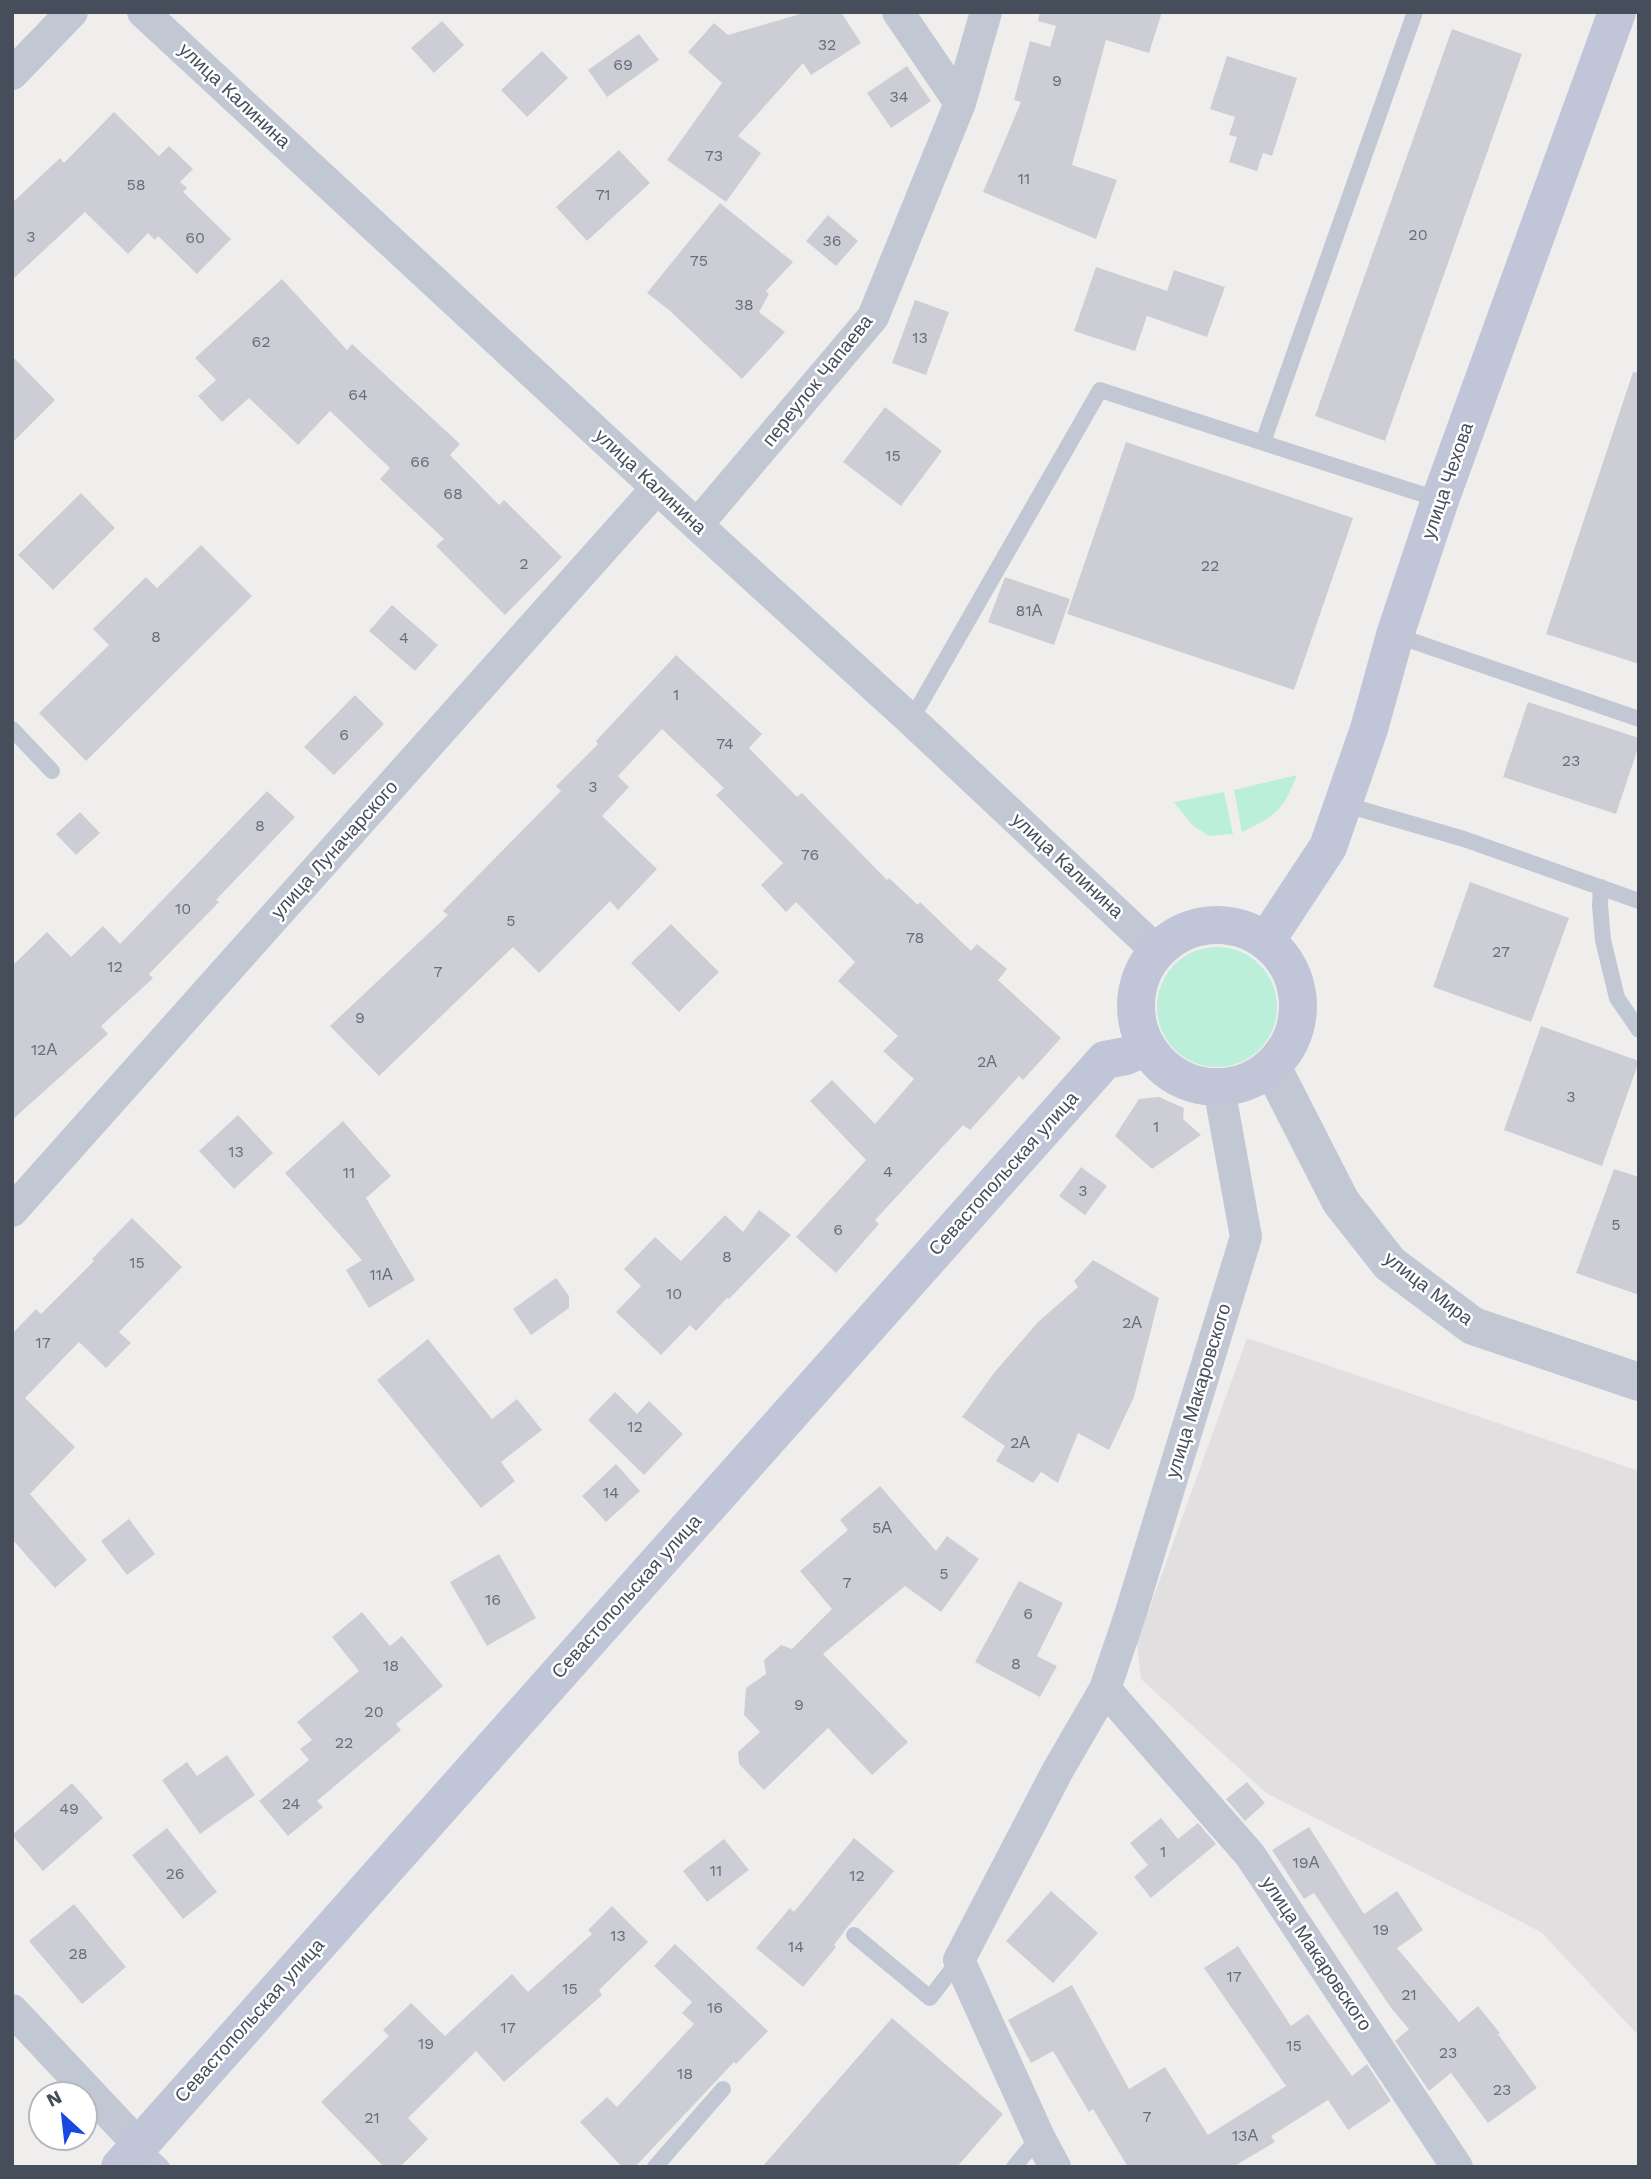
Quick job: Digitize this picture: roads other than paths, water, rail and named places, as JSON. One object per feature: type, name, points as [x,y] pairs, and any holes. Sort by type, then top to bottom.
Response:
[{"type":"main road","name":"улица Чехова","points":[[1266,941],[1328,847],[1369,729],[1395,635],[1440,500],[1620,15]]},
{"type":"main road","points":[[1222,925],[1249,931],[1266,941],[1285,961],[1298,992],[1298,1020],[1288,1047],[1272,1067],[1248,1083],[1219,1088],[1199,1086],[1169,1073],[1146,1047],[1136,1017],[1142,975],[1157,951],[1180,934],[1195,928],[1222,925]]},
{"type":"main road","name":"Севастопольская улица","points":[[140,2160],[1105,1060],[1126,1056],[1146,1047]]},
{"type":"street","points":[[12,74],[72,12]]},
{"type":"street","name":"улица Калинина","points":[[143,12],[697,525],[911,719],[1157,951]]},
{"type":"street","points":[[898,12],[960,103]]},
{"type":"street","name":"переулок Чапаева","points":[[697,525],[873,317],[960,103],[986,12]]},
{"type":"street","name":"улица Луначарского","points":[[12,1211],[657,488]]},
{"type":"street","name":"улица Мира","points":[[1272,1067],[1341,1202],[1390,1264],[1473,1326],[1639,1382]]},
{"type":"street","name":"улица Макаровского","points":[[959,1959],[1058,1770],[1105,1689],[1246,1237],[1219,1088]]},
{"type":"street","name":"улица Макаровского","points":[[1105,1689],[1250,1855],[1457,2167]]},
{"type":"street","points":[[959,1959],[1055,2167]]},
{"type":"street","points":[[12,2010],[140,2160]]},
{"type":"lane","points":[[1263,442],[1415,12]]},
{"type":"lane","points":[[911,719],[1100,390],[1440,500]]},
{"type":"lane","points":[[1395,635],[1639,719]]},
{"type":"lane","points":[[12,729],[52,771]]},
{"type":"lane","points":[[1343,804],[1455,836],[1639,901]]},
{"type":"lane","points":[[1601,887],[1603,940],[1617,998],[1639,1030]]},
{"type":"lane","points":[[854,1935],[930,1998],[959,1959]]},
{"type":"lane","points":[[655,2167],[723,2089]]},
{"type":"lane","points":[[1014,2167],[1039,2137]]}]
